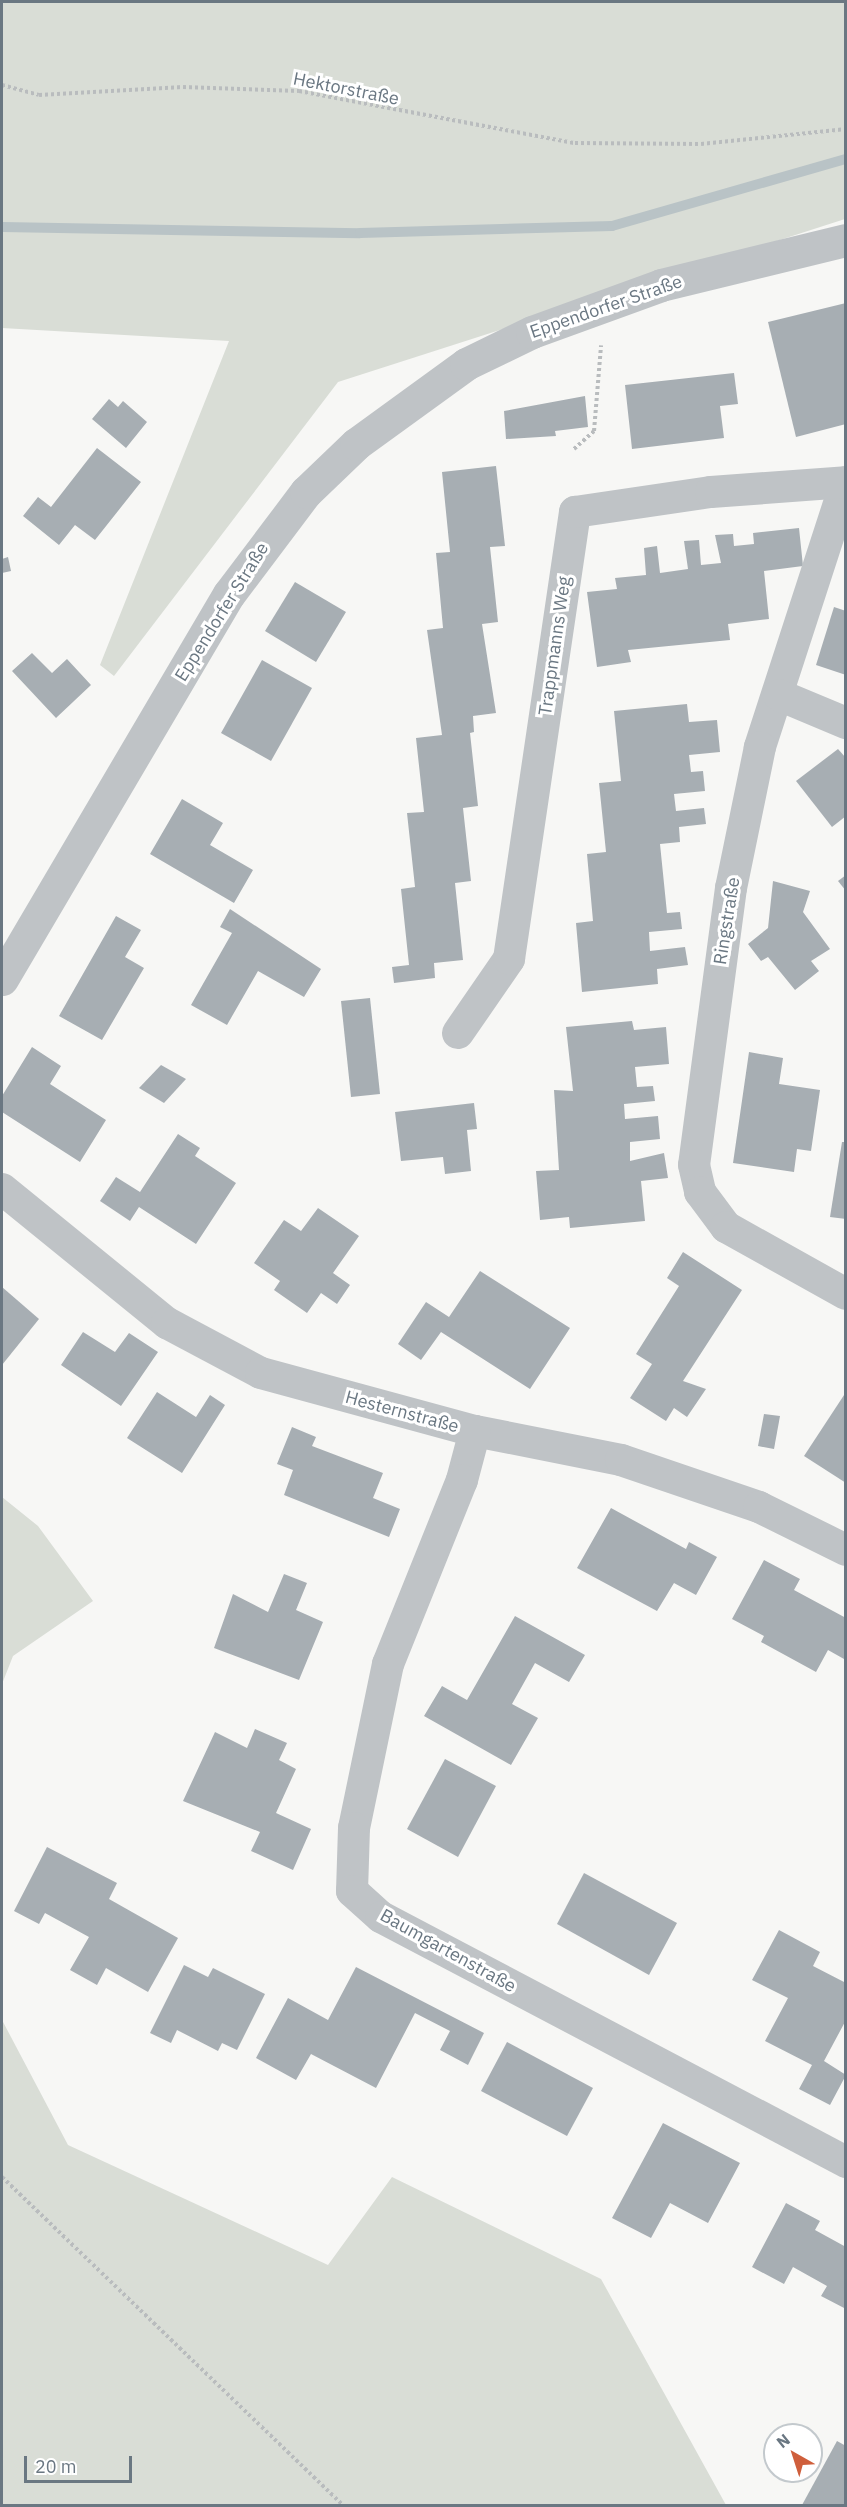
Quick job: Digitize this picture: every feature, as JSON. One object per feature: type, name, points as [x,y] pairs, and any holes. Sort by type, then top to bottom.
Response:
[{"type":"street","name":"Eppendorfer Straße","points":[[2,979],[229,594],[306,492],[356,444],[466,364],[532,332],[661,285],[846,240]]},
{"type":"street","name":"Ringstraße","points":[[845,482],[779,695],[760,747],[731,888],[694,1165],[705,1202],[726,1227],[846,1294]]},
{"type":"street","name":"Trappmanns Weg","points":[[458,1033],[509,959],[575,512],[711,492],[845,482]]},
{"type":"street","points":[[779,695],[846,723]]},
{"type":"street","name":"Hesternstraße","points":[[2,1189],[167,1323],[207,1348],[261,1373],[475,1431],[641,1466],[759,1508],[846,1550]]},
{"type":"street","name":"Baumgartenstraße","points":[[475,1431],[462,1480],[388,1664],[354,1828],[352,1891],[381,1917],[846,2162]]},
{"type":"path","name":"Hektorstraße","points":[[2,85],[39,95],[183,87],[299,91],[530,137],[701,144],[846,129]]},
{"type":"path","points":[[574,449],[594,431],[598,390]]},
{"type":"path","points":[[2,2177],[345,2505]]},
{"type":"shaded area","points":[[2,2],[845,2],[845,219],[338,382],[114,676],[100,665],[229,341],[2,328]]},
{"type":"shaded area","points":[[2,1497],[38,1526],[93,1601],[13,1656],[2,1684]]},
{"type":"shaded area","points":[[2,2020],[68,2145],[328,2265],[392,2177],[601,2279],[726,2505],[2,2505]]},
{"type":"building","points":[[846,303],[846,424],[796,437],[768,322]]},
{"type":"building","points":[[734,373],[738,404],[720,406],[724,438],[632,449],[625,385]]},
{"type":"building","points":[[585,396],[588,427],[555,431],[556,436],[506,439],[504,411]]},
{"type":"building","points":[[109,399],[118,407],[123,401],[147,422],[126,448],[92,419]]},
{"type":"building","points":[[97,448],[141,482],[95,540],[75,525],[59,545],[23,516],[38,497],[51,507]]},
{"type":"building","points":[[496,466],[505,546],[490,547],[498,622],[482,624],[496,713],[473,716],[474,732],[470,733],[478,806],[463,808],[471,881],[455,883],[463,960],[434,963],[435,978],[394,983],[392,967],[409,965],[401,889],[415,887],[407,813],[424,812],[416,738],[442,735],[427,630],[443,628],[436,553],[450,552],[442,472]]},
{"type":"building","points":[[799,528],[803,566],[764,571],[769,619],[728,624],[730,640],[628,650],[631,662],[597,667],[587,592],[617,589],[615,578],[646,575],[644,548],[657,546],[660,573],[688,569],[684,541],[699,540],[701,565],[721,563],[715,535],[733,534],[734,546],[754,544],[753,533]]},
{"type":"building","points":[[8,557],[11,571],[2,573],[2,559]]},
{"type":"building","points":[[295,582],[346,612],[316,662],[265,631]]},
{"type":"building","points":[[834,607],[846,611],[846,675],[816,665]]},
{"type":"building","points":[[32,653],[52,673],[67,659],[91,685],[56,718],[12,671]]},
{"type":"building","points":[[262,660],[312,688],[271,761],[221,733]]},
{"type":"building","points":[[687,704],[689,722],[717,720],[720,752],[689,755],[691,772],[703,771],[705,791],[674,794],[676,811],[704,808],[706,824],[679,827],[680,842],[660,844],[667,913],[680,912],[682,929],[649,932],[650,951],[685,947],[688,965],[657,969],[658,984],[582,992],[576,923],[593,921],[587,854],[606,852],[599,783],[621,781],[614,711]]},
{"type":"building","points":[[838,749],[846,758],[846,816],[832,827],[796,781]]},
{"type":"building","points":[[182,799],[223,823],[210,845],[253,870],[234,903],[150,854]]},
{"type":"building","points":[[846,875],[846,891],[838,881]]},
{"type":"building","points":[[773,881],[810,891],[803,912],[830,949],[811,961],[819,971],[795,990],[768,957],[761,961],[748,944],[768,928]]},
{"type":"building","points":[[230,909],[321,969],[304,997],[258,971],[227,1025],[191,1005],[232,933],[220,927]]},
{"type":"building","points":[[116,916],[141,930],[125,957],[144,968],[102,1040],[59,1016]]},
{"type":"building","points":[[370,998],[380,1094],[351,1097],[341,1001]]},
{"type":"building","points":[[632,1021],[634,1030],[666,1027],[669,1064],[635,1067],[637,1087],[653,1086],[655,1101],[624,1104],[625,1119],[658,1116],[660,1139],[630,1142],[630,1161],[664,1153],[668,1178],[641,1181],[645,1221],[570,1228],[569,1217],[540,1220],[536,1171],[559,1170],[554,1090],[573,1091],[566,1027]]},
{"type":"building","points":[[32,1047],[61,1066],[50,1084],[106,1120],[80,1162],[2,1112],[2,1096]]},
{"type":"building","points":[[749,1052],[783,1058],[779,1084],[820,1090],[811,1151],[797,1149],[794,1172],[733,1163]]},
{"type":"building","points":[[161,1065],[186,1079],[164,1103],[139,1088]]},
{"type":"building","points":[[474,1103],[477,1129],[467,1130],[471,1171],[445,1174],[443,1157],[401,1161],[395,1112]]},
{"type":"building","points":[[178,1134],[200,1148],[195,1156],[236,1183],[196,1244],[139,1207],[130,1221],[100,1201],[116,1177],[140,1192]]},
{"type":"building","points":[[842,1142],[846,1142],[846,1219],[830,1217]]},
{"type":"building","points":[[318,1208],[359,1236],[333,1273],[350,1285],[337,1304],[321,1293],[307,1313],[274,1290],[280,1281],[254,1263],[284,1220],[301,1231]]},
{"type":"building","points":[[683,1252],[742,1290],[683,1381],[706,1389],[687,1417],[674,1408],[666,1421],[630,1398],[652,1364],[636,1354],[679,1286],[667,1278]]},
{"type":"building","points":[[480,1271],[570,1328],[530,1389],[441,1332],[421,1360],[398,1344],[426,1302],[449,1317]]},
{"type":"building","points":[[2,1287],[39,1319],[2,1365]]},
{"type":"building","points":[[83,1332],[115,1352],[129,1333],[158,1352],[121,1406],[61,1365]]},
{"type":"building","points":[[157,1392],[196,1417],[210,1395],[225,1405],[182,1473],[127,1438]]},
{"type":"building","points":[[846,1392],[846,1483],[804,1456]]},
{"type":"building","points":[[764,1414],[780,1416],[774,1449],[758,1446]]},
{"type":"building","points":[[292,1427],[316,1437],[312,1446],[383,1473],[373,1498],[400,1509],[389,1537],[284,1495],[293,1470],[277,1464]]},
{"type":"building","points":[[611,1508],[686,1549],[689,1542],[717,1557],[696,1595],[674,1583],[657,1611],[577,1568]]},
{"type":"building","points":[[764,1560],[800,1579],[794,1590],[846,1618],[844,1659],[828,1650],[816,1672],[761,1642],[764,1636],[732,1619]]},
{"type":"building","points":[[284,1574],[307,1583],[296,1610],[323,1622],[299,1680],[214,1648],[233,1594],[268,1612]]},
{"type":"building","points":[[515,1616],[585,1655],[569,1682],[535,1663],[512,1704],[538,1718],[511,1765],[424,1716],[442,1686],[467,1700]]},
{"type":"building","points":[[255,1729],[287,1743],[279,1760],[296,1769],[276,1813],[311,1829],[293,1870],[251,1851],[260,1832],[183,1801],[215,1732],[247,1748]]},
{"type":"building","points":[[445,1759],[496,1786],[458,1857],[407,1829]]},
{"type":"building","points":[[47,1847],[117,1883],[109,1899],[178,1938],[148,1992],[106,1968],[97,1985],[70,1970],[89,1937],[45,1913],[39,1924],[14,1911]]},
{"type":"building","points":[[584,1873],[677,1923],[649,1975],[557,1924]]},
{"type":"building","points":[[779,1930],[820,1952],[813,1966],[846,1983],[846,2020],[824,2061],[846,2075],[830,2105],[799,2089],[812,2065],[765,2041],[788,1998],[752,1980]]},
{"type":"building","points":[[184,1965],[208,1977],[213,1968],[265,1994],[237,2050],[222,2043],[218,2051],[177,2030],[171,2043],[150,2033]]},
{"type":"building","points":[[356,1967],[484,2033],[468,2065],[440,2050],[450,2031],[415,2013],[376,2088],[311,2054],[296,2080],[256,2058],[288,1998],[328,2020]]},
{"type":"building","points":[[507,2042],[593,2088],[567,2136],[481,2091]]},
{"type":"building","points":[[663,2123],[740,2163],[708,2223],[670,2203],[651,2238],[612,2218]]},
{"type":"building","points":[[786,2203],[820,2221],[815,2230],[846,2247],[846,2309],[821,2296],[827,2286],[793,2267],[784,2284],[752,2267]]},
{"type":"building","points":[[837,2441],[846,2446],[846,2505],[802,2505],[814,2483],[823,2483],[823,2467]]},
{"type":"waterway","points":[[2,227],[360,233],[612,226],[846,159]]}]
